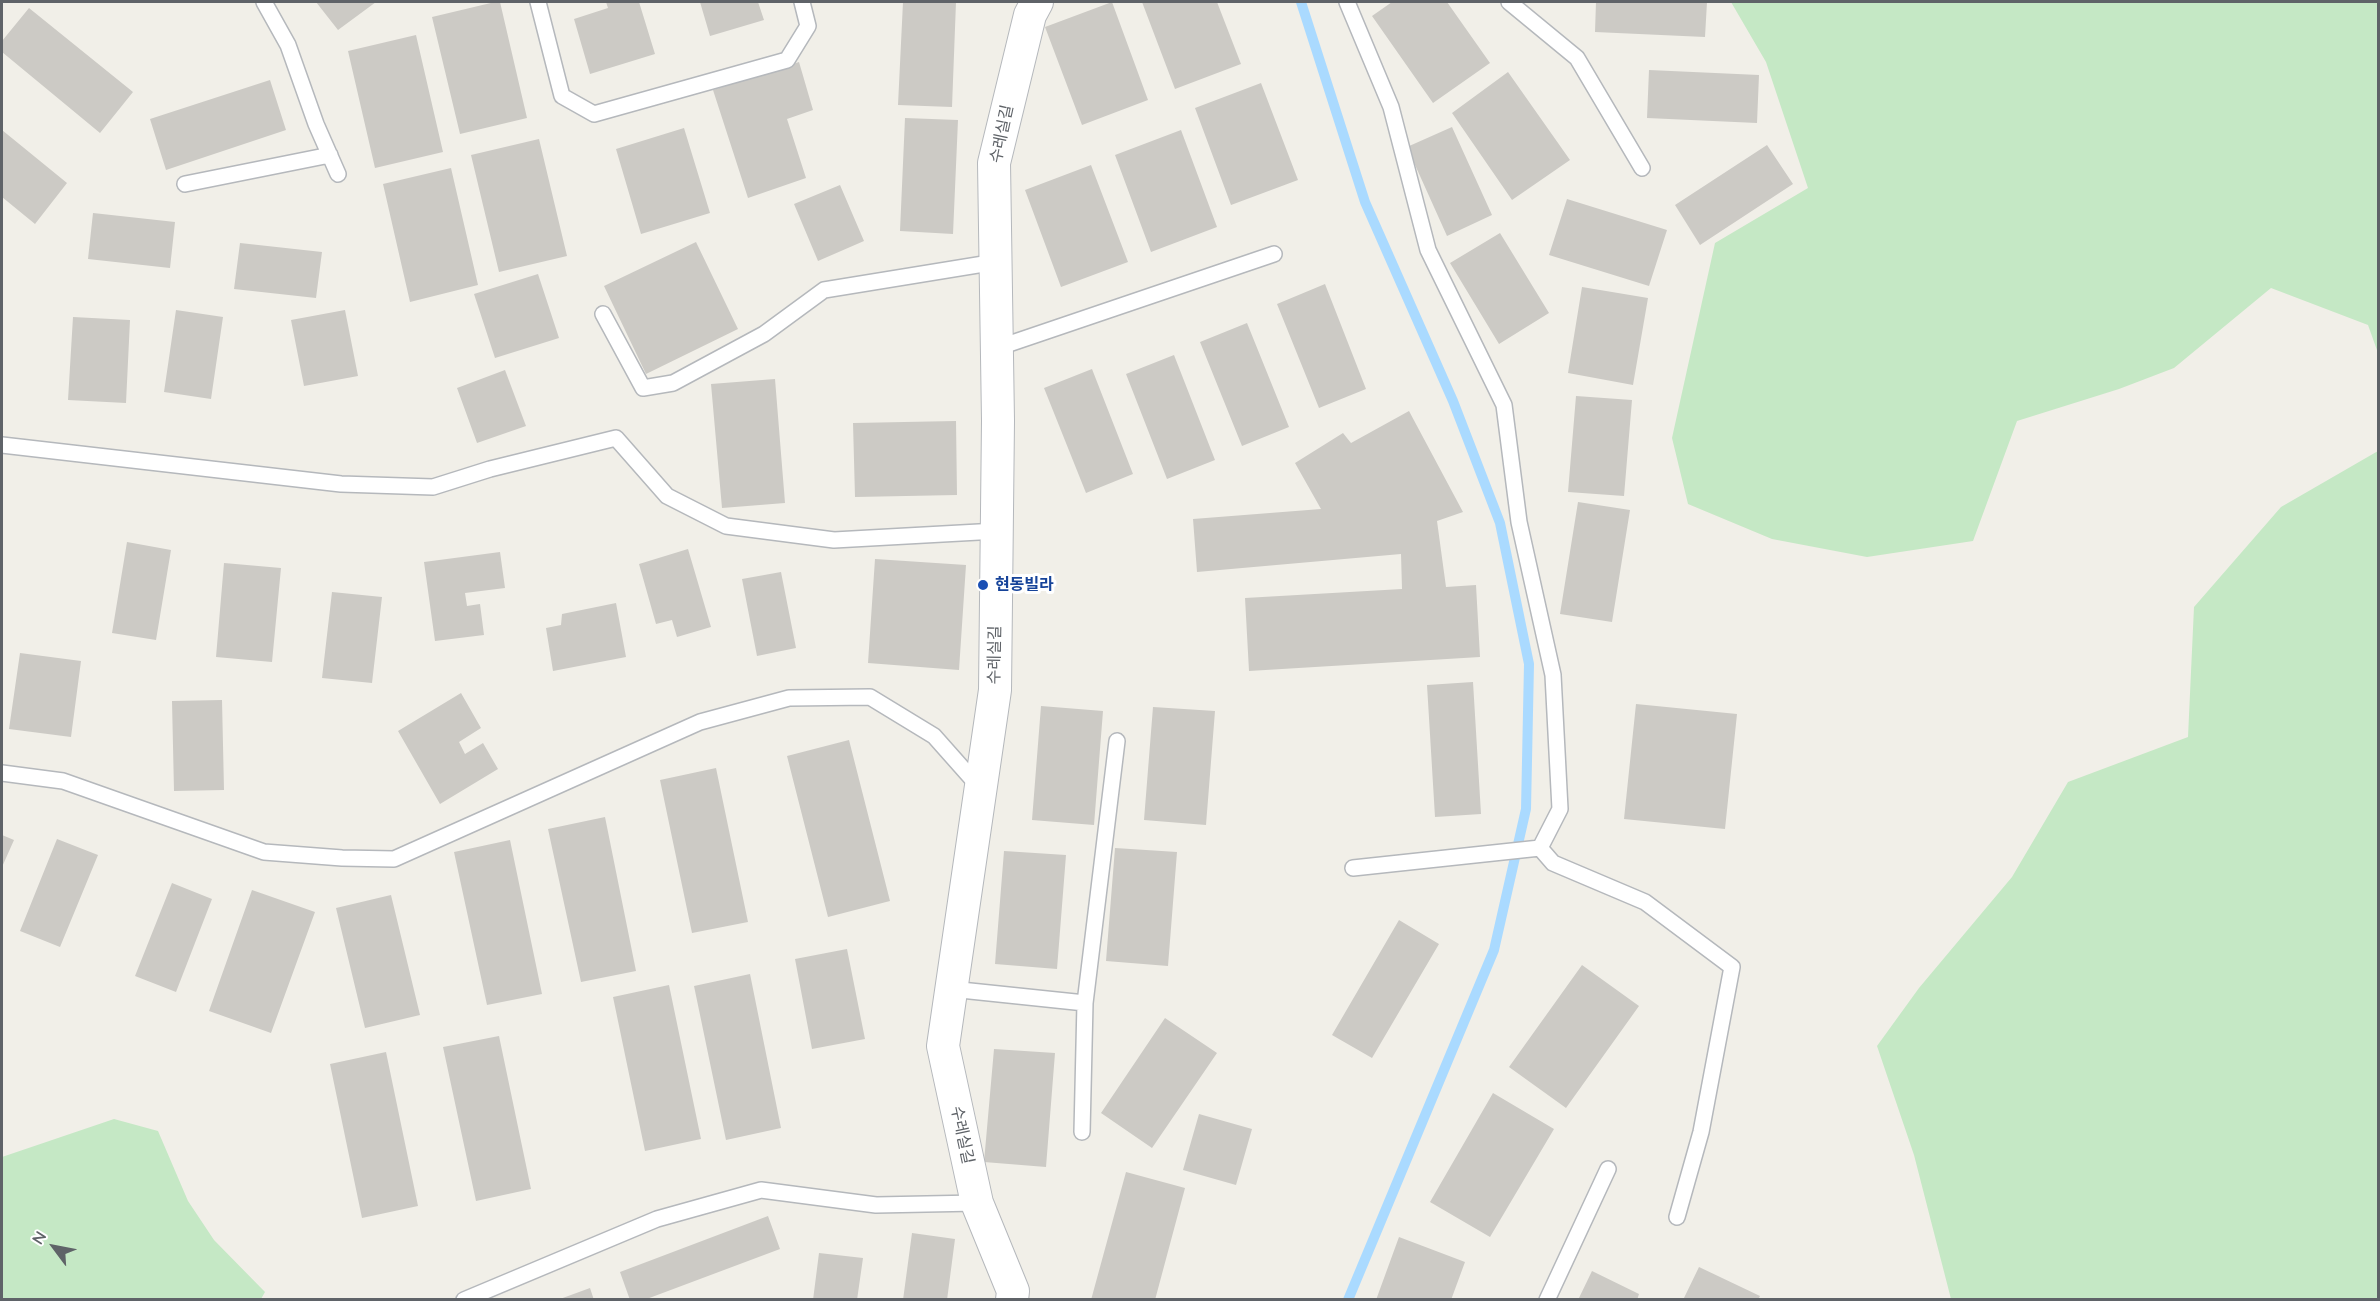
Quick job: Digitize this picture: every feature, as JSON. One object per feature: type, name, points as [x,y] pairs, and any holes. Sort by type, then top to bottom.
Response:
[{"type":"street","name":"수레실길","points":[[1012,1299],[1013,1291],[977,1203],[943,1046],[995,690],[997,348],[994,163],[1030,15],[1037,2]]},
{"type":"lane","points":[[264,2],[288,45],[316,123],[338,174]]},
{"type":"lane","points":[[538,2],[562,96],[594,114],[787,60],[808,26],[802,2]]},
{"type":"lane","points":[[1347,2],[1391,107],[1428,250],[1504,405],[1519,522],[1553,675],[1560,809],[1538,848]]},
{"type":"lane","points":[[1509,2],[1577,58],[1642,168]]},
{"type":"lane","points":[[185,184],[330,154]]},
{"type":"lane","points":[[997,348],[1274,254]]},
{"type":"lane","points":[[603,314],[643,387],[673,383],[764,334],[824,290],[996,261]]},
{"type":"lane","points":[[2,445],[341,484],[433,487],[490,469],[616,438],[667,496],[726,526],[834,540],[997,531]]},
{"type":"lane","points":[[2,773],[63,781],[264,852],[394,859],[700,722],[789,698],[870,697],[934,736],[981,789]]},
{"type":"lane","points":[[1083,1132],[1085,1004],[1117,741]]},
{"type":"lane","points":[[1353,868],[1538,848]]},
{"type":"lane","points":[[1538,848],[1553,863],[1645,902],[1732,967],[1701,1132],[1677,1217]]},
{"type":"lane","points":[[951,989],[1085,1004]]},
{"type":"lane","points":[[1547,1299],[1608,1169]]},
{"type":"lane","points":[[464,1299],[657,1219],[761,1190],[876,1205],[977,1203]]},
{"type":"green space","points":[[1731,2],[2378,2],[2378,353],[2368,325],[2271,288],[2174,368],[2119,389],[2017,421],[1973,541],[1867,557],[1772,539],[1688,504],[1672,438],[1715,243],[1808,188],[1766,62]]},
{"type":"green space","points":[[2378,451],[2378,1299],[1951,1299],[1914,1155],[1877,1046],[1919,988],[2012,877],[2068,782],[2188,737],[2194,607],[2281,507]]},
{"type":"green space","points":[[114,1119],[158,1131],[188,1201],[214,1240],[265,1292],[261,1299],[2,1299],[2,1157]]},
{"type":"building","points":[[316,2],[376,2],[338,30]]},
{"type":"building","points":[[500,2],[527,118],[460,134],[432,17]]},
{"type":"building","points":[[606,2],[639,2],[655,54],[590,74],[574,19],[608,8]]},
{"type":"building","points":[[700,2],[758,2],[764,20],[710,36]]},
{"type":"building","points":[[903,2],[956,2],[952,107],[898,105]]},
{"type":"building","points":[[1112,2],[1148,100],[1082,125],[1045,27]]},
{"type":"building","points":[[1142,2],[1217,2],[1241,64],[1175,89]]},
{"type":"building","points":[[1392,2],[1447,2],[1490,63],[1433,103],[1372,16]]},
{"type":"building","points":[[1596,2],[1707,2],[1705,37],[1595,32]]},
{"type":"building","points":[[29,8],[133,92],[100,133],[2,52],[2,41]]},
{"type":"building","points":[[416,35],[443,152],[375,168],[348,51]]},
{"type":"building","points":[[799,62],[813,110],[787,119],[806,178],[748,198],[713,90]]},
{"type":"building","points":[[1649,70],[1759,75],[1757,123],[1647,118]]},
{"type":"building","points":[[1508,72],[1570,160],[1512,200],[1452,113]]},
{"type":"building","points":[[270,80],[286,130],[166,170],[150,119]]},
{"type":"building","points":[[1261,83],[1298,180],[1231,205],[1195,108]]},
{"type":"building","points":[[905,118],[958,120],[953,234],[900,231]]},
{"type":"building","points":[[1452,127],[1492,215],[1447,236],[1407,147]]},
{"type":"building","points":[[684,128],[710,213],[641,234],[616,149]]},
{"type":"building","points":[[2,130],[67,183],[35,224],[2,197]]},
{"type":"building","points":[[1181,130],[1217,227],[1151,252],[1115,155]]},
{"type":"building","points":[[539,139],[567,256],[499,272],[471,155]]},
{"type":"building","points":[[1767,145],[1793,184],[1700,245],[1675,205]]},
{"type":"building","points":[[1091,165],[1128,262],[1061,287],[1025,190]]},
{"type":"building","points":[[451,168],[478,285],[410,302],[383,184]]},
{"type":"building","points":[[840,185],[864,241],[818,261],[794,204]]},
{"type":"building","points":[[1567,199],[1667,230],[1649,286],[1549,255]]},
{"type":"building","points":[[93,213],[175,222],[170,268],[88,259]]},
{"type":"building","points":[[1500,233],[1549,313],[1499,344],[1450,263]]},
{"type":"building","points":[[696,242],[738,329],[646,374],[604,286]]},
{"type":"building","points":[[240,243],[322,252],[316,298],[234,289]]},
{"type":"building","points":[[538,274],[559,338],[495,358],[474,294]]},
{"type":"building","points":[[1325,284],[1366,389],[1319,408],[1277,304]]},
{"type":"building","points":[[1582,287],[1648,298],[1633,385],[1568,373]]},
{"type":"building","points":[[176,310],[223,317],[211,399],[164,392]]},
{"type":"building","points":[[345,310],[358,376],[304,386],[291,320]]},
{"type":"building","points":[[73,317],[130,320],[126,403],[68,400]]},
{"type":"building","points":[[1247,323],[1289,427],[1242,446],[1200,342]]},
{"type":"building","points":[[1174,355],[1215,460],[1167,479],[1126,374]]},
{"type":"building","points":[[1092,369],[1133,474],[1086,493],[1044,388]]},
{"type":"building","points":[[505,370],[526,426],[477,443],[457,388]]},
{"type":"building","points":[[775,379],[785,503],[722,508],[711,384]]},
{"type":"building","points":[[1576,396],[1632,400],[1624,496],[1568,492]]},
{"type":"building","points":[[1409,411],[1463,512],[1437,521],[1446,587],[1476,585],[1480,657],[1249,671],[1245,598],[1402,589],[1401,554],[1197,572],[1193,519],[1321,509],[1295,463],[1343,433],[1351,443]]},
{"type":"building","points":[[956,421],[957,495],[855,497],[853,423]]},
{"type":"building","points":[[1578,502],[1630,510],[1612,622],[1560,614]]},
{"type":"building","points":[[127,542],[171,550],[156,640],[112,633]]},
{"type":"building","points":[[688,549],[711,627],[677,637],[672,620],[656,624],[639,564]]},
{"type":"building","points":[[500,552],[505,588],[465,593],[467,606],[480,604],[484,635],[435,641],[424,562]]},
{"type":"building","points":[[875,559],[966,565],[959,670],[868,663]]},
{"type":"building","points":[[224,563],[281,568],[272,662],[216,657]]},
{"type":"building","points":[[781,572],[796,648],[757,656],[742,579]]},
{"type":"building","points":[[332,592],[382,597],[372,683],[322,678]]},
{"type":"building","points":[[616,603],[626,657],[553,671],[546,628],[561,625],[562,614]]},
{"type":"building","points":[[20,653],[81,661],[71,737],[9,729]]},
{"type":"building","points":[[1473,682],[1481,814],[1435,817],[1427,685]]},
{"type":"building","points":[[461,693],[481,728],[459,742],[465,754],[483,743],[498,769],[440,804],[398,731]]},
{"type":"building","points":[[222,700],[224,790],[174,791],[172,701]]},
{"type":"building","points":[[1636,704],[1737,714],[1725,829],[1624,819]]},
{"type":"building","points":[[1041,706],[1103,711],[1094,825],[1032,820]]},
{"type":"building","points":[[1153,707],[1215,711],[1206,825],[1144,820]]},
{"type":"building","points":[[849,740],[890,901],[828,917],[787,756]]},
{"type":"building","points":[[716,768],[748,922],[692,933],[660,780]]},
{"type":"building","points":[[605,817],[636,971],[581,982],[548,829]]},
{"type":"building","points":[[2,835],[14,840],[2,867]]},
{"type":"building","points":[[57,839],[98,855],[60,947],[20,931]]},
{"type":"building","points":[[510,840],[542,994],[487,1005],[454,852]]},
{"type":"building","points":[[1115,848],[1177,852],[1168,966],[1106,961]]},
{"type":"building","points":[[1004,851],[1066,855],[1057,969],[995,964]]},
{"type":"building","points":[[172,883],[212,899],[176,992],[135,976]]},
{"type":"building","points":[[252,890],[315,912],[271,1033],[209,1011]]},
{"type":"building","points":[[391,895],[420,1015],[365,1028],[336,908]]},
{"type":"building","points":[[1399,920],[1439,944],[1372,1058],[1332,1035]]},
{"type":"building","points":[[847,949],[865,1039],[812,1049],[795,959]]},
{"type":"building","points":[[1582,965],[1639,1006],[1566,1108],[1509,1067]]},
{"type":"building","points":[[750,974],[781,1128],[726,1140],[694,986]]},
{"type":"building","points":[[669,985],[701,1139],[645,1151],[613,997]]},
{"type":"building","points":[[1165,1018],[1217,1053],[1152,1148],[1101,1113]]},
{"type":"building","points":[[499,1036],[531,1189],[476,1201],[443,1047]]},
{"type":"building","points":[[994,1049],[1055,1053],[1046,1167],[984,1162]]},
{"type":"building","points":[[386,1052],[418,1206],[362,1218],[330,1064]]},
{"type":"building","points":[[1493,1093],[1554,1129],[1490,1237],[1430,1202]]},
{"type":"building","points":[[1199,1114],[1252,1129],[1236,1185],[1183,1170]]},
{"type":"building","points":[[1126,1172],[1185,1188],[1155,1300],[1091,1300]]},
{"type":"building","points":[[768,1216],[780,1249],[644,1300],[630,1300],[620,1272]]},
{"type":"building","points":[[912,1233],[955,1239],[947,1300],[903,1300]]},
{"type":"building","points":[[1399,1237],[1465,1262],[1451,1300],[1376,1300]]},
{"type":"building","points":[[819,1253],[863,1258],[857,1300],[813,1300]]},
{"type":"building","points":[[1699,1267],[1760,1296],[1758,1300],[1683,1300]]},
{"type":"building","points":[[1592,1271],[1639,1294],[1637,1300],[1578,1300]]},
{"type":"building","points":[[590,1288],[594,1300],[560,1300],[560,1299]]},
{"type":"waterway","points":[[1301,2],[1365,202],[1453,401],[1500,523],[1529,664],[1526,809],[1494,950],[1348,1300]]},
{"type":"place","name":"현동빌라","points":[[983,585]]}]
